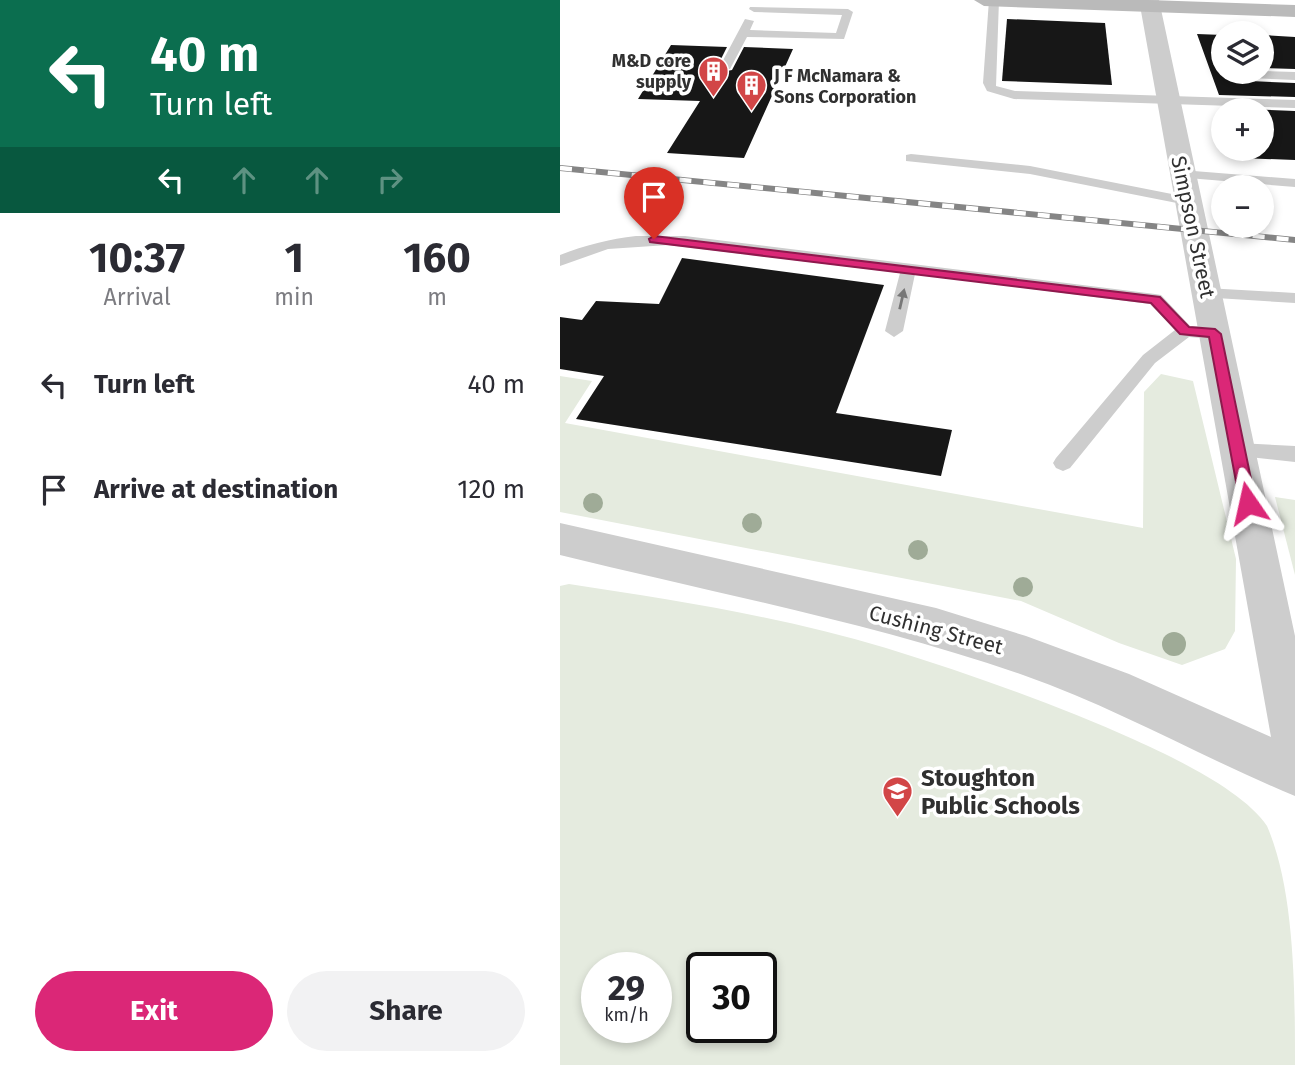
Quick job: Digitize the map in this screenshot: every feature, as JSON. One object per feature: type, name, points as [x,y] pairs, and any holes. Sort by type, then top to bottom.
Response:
[{"type":"main road","points":[[984,0],[1149,3],[1295,11]]},
{"type":"street","name":"Simpson Street","points":[[1149,3],[1206,293],[1200,332],[1238,450],[1295,743]]},
{"type":"street","name":"Cushing Street","points":[[560,539],[936,627],[1026,656],[1129,695],[1295,772]]},
{"type":"lane","points":[[994,0],[989,83],[991,88],[1014,95],[1295,104]]},
{"type":"lane","points":[[726,66],[742,33],[757,4],[849,12],[840,37],[742,33]]},
{"type":"lane","points":[[1274,75],[1295,76]]},
{"type":"lane","points":[[911,158],[1184,187],[1295,183]]},
{"type":"lane","points":[[560,261],[603,244],[654,239],[1155,299],[1200,332],[1149,359],[1063,463]]},
{"type":"lane","points":[[894,331],[909,268]]},
{"type":"lane","points":[[1206,293],[1295,298]]},
{"type":"lane","points":[[1238,450],[1295,454]]},
{"type":"shaded area","points":[[1161,374],[1193,381],[1236,559],[1235,631],[1225,649],[1182,665],[1119,643],[1021,601],[560,512],[560,376],[592,381],[565,423],[1143,528],[1144,392]]},
{"type":"shaded area","points":[[1275,497],[1295,500],[1295,575]]},
{"type":"shaded area","name":"Stoughton Public Schools","points":[[569,584],[648,596],[808,627],[886,648],[1012,690],[1104,727],[1207,776],[1256,813],[1267,826],[1276,852],[1292,942],[1295,1065],[560,1065],[560,586]]},
{"type":"building","points":[[1007,19],[1105,23],[1112,85],[1002,81]]},
{"type":"building","points":[[1197,34],[1211,35],[1211,73]]},
{"type":"building","points":[[1274,36],[1295,37],[1295,69],[1274,68]]},
{"type":"building","points":[[671,45],[727,47],[718,65],[722,72],[732,70],[744,47],[793,49],[744,158],[667,153],[700,101],[638,99]]},
{"type":"building","points":[[1295,83],[1295,97],[1219,95],[1215,84]]},
{"type":"building","points":[[1274,110],[1295,111],[1295,160],[1274,159]]},
{"type":"building","points":[[682,258],[884,285],[836,413],[952,430],[941,476],[576,419],[604,376],[560,369],[560,317],[582,320],[596,301],[659,304]]},
{"type":"railway","points":[[573,169],[560,168],[1295,240]]},
{"type":"place","name":"M&D core supply","points":[[714,98]]},
{"type":"place","name":"J F McNamara & Sons Corporation","points":[[751,113]]},
{"type":"place","name":"Stoughton Public Schools","points":[[898,819]]},
{"type":"route","points":[[654,239],[1155,299],[1185,331],[1215,334],[1248,503]]}]
